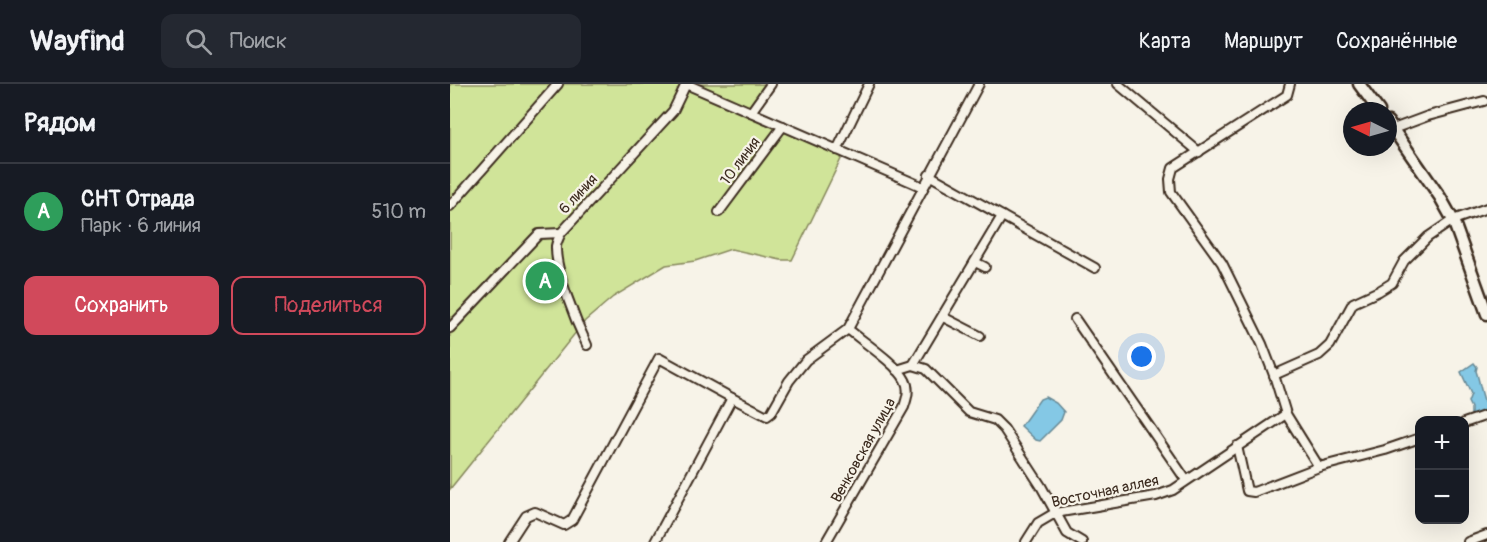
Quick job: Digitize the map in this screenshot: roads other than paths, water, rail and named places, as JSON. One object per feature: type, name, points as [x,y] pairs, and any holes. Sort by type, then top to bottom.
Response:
[{"type":"main road","points":[[1359,84],[1372,102]]},
{"type":"main road","points":[[1397,134],[1453,220],[1487,314]]},
{"type":"street","points":[[450,206],[558,84]]},
{"type":"street","points":[[686,84],[923,187]]},
{"type":"street","name":"6 линия","points":[[450,328],[539,234],[561,232],[673,111],[686,84]]},
{"type":"street","points":[[750,112],[771,84]]},
{"type":"street","points":[[837,150],[869,84]]},
{"type":"street","points":[[509,542],[526,516],[535,512],[564,525],[572,520],[659,357],[767,416],[771,413],[789,381],[806,360],[848,329],[979,84]]},
{"type":"street","points":[[1118,84],[1199,152]]},
{"type":"street","points":[[1290,84],[1287,95],[1173,168],[1170,179],[1172,192],[1222,263],[1245,307],[1274,375],[1286,414],[1319,467]]},
{"type":"street","points":[[1397,124],[1484,101]]},
{"type":"street","name":"10 линия","points":[[719,212],[783,126]]},
{"type":"street","points":[[929,175],[1095,268]]},
{"type":"street","points":[[1274,375],[1318,355],[1330,345],[1353,303],[1392,283],[1404,261],[1428,237],[1453,220],[1487,208]]},
{"type":"street","points":[[913,365],[1002,216]]},
{"type":"street","points":[[561,232],[556,244],[558,261],[574,317],[587,345]]},
{"type":"street","points":[[975,262],[985,267]]},
{"type":"street","points":[[943,317],[980,336]]},
{"type":"street","points":[[1075,319],[1186,480]]},
{"type":"street","name":"Венковская улица","points":[[826,542],[904,407],[908,394],[905,380],[897,370],[848,329]]},
{"type":"street","points":[[897,370],[913,365],[926,369],[969,412],[995,420],[1004,429],[1041,486],[1066,533],[1082,542]]},
{"type":"street","points":[[655,542],[732,398]]},
{"type":"street","name":"Восточная аллея","points":[[1026,542],[1038,523],[1054,513],[1156,496],[1173,490],[1286,414]]},
{"type":"street","points":[[1469,421],[1487,415]]},
{"type":"street","points":[[1237,446],[1247,491],[1254,492],[1319,467],[1385,450],[1415,439]]},
{"type":"street","points":[[1468,542],[1487,535]]},
{"type":"water","points":[[1474,363],[1487,407],[1479,415],[1471,416],[1468,402],[1471,394],[1461,372]]},
{"type":"water","points":[[1045,397],[1056,403],[1064,412],[1061,420],[1040,441],[1021,426],[1040,399]]},
{"type":"place","name":"СНТ Отрада","points":[[545,281]]}]
